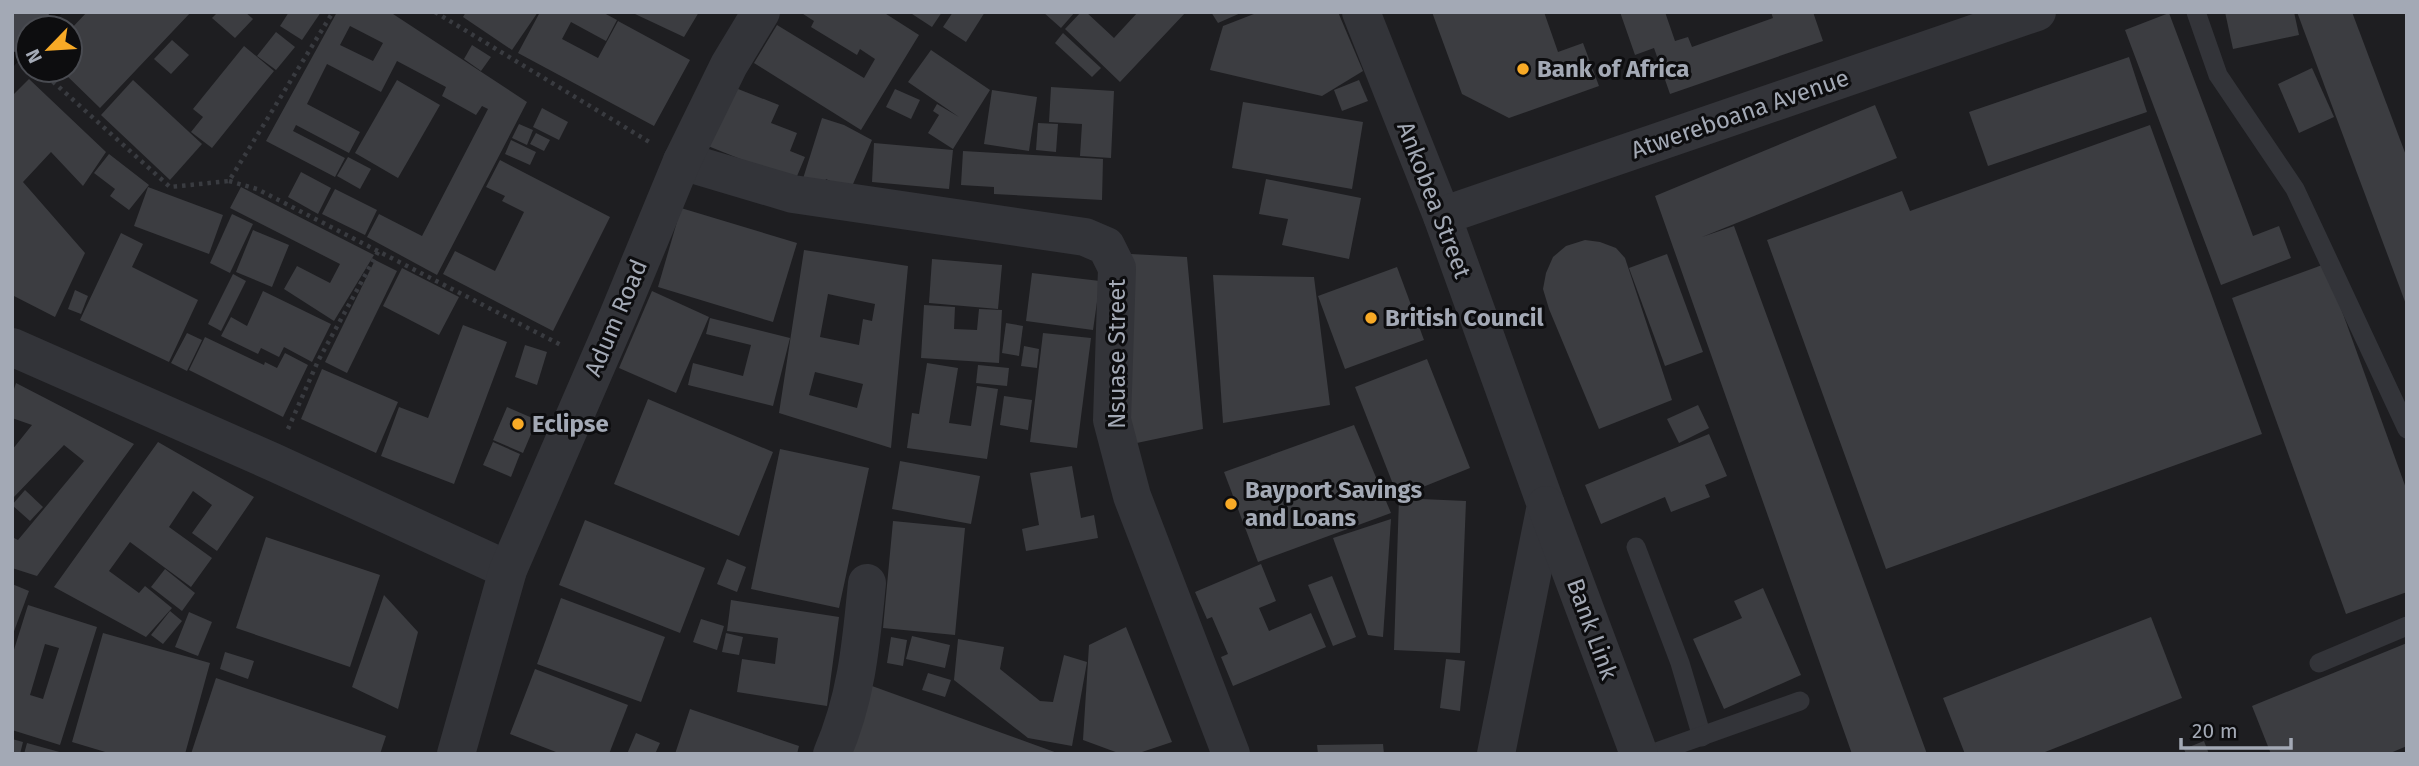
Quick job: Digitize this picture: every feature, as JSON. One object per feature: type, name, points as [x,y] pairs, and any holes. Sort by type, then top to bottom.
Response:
[{"type":"street","points":[[12,33],[30,12]]},
{"type":"street","name":"Adum Road","points":[[464,751],[508,570],[682,161],[729,65],[761,12]]},
{"type":"street","name":"Ankobea Street","points":[[1362,12],[1442,216],[1546,505]]},
{"type":"street","name":"Atwereboana Avenue","points":[[1442,216],[2037,12]]},
{"type":"street","name":"Nsuase Street","points":[[682,161],[793,194],[1085,237],[1107,246],[1117,268],[1112,420],[1132,496],[1231,754]]},
{"type":"street","points":[[12,347],[273,462],[508,570]]},
{"type":"street","points":[[1496,754],[1546,505]]},
{"type":"street","name":"Bank Link","points":[[1546,505],[1639,754]]},
{"type":"street","points":[[832,754],[843,729],[857,677],[867,583]]},
{"type":"lane","points":[[2196,12],[2218,75],[2295,189],[2407,429]]},
{"type":"lane","points":[[1636,547],[1680,663],[1702,737]]},
{"type":"lane","points":[[2319,663],[2407,626]]},
{"type":"lane","points":[[1651,754],[1800,701]]},
{"type":"path","points":[[229,181],[333,12]]},
{"type":"path","points":[[435,12],[682,161]]},
{"type":"path","points":[[56,84],[170,187],[229,181],[257,189],[597,363]]},
{"type":"path","points":[[273,462],[318,361],[379,250]]},
{"type":"shaded area","points":[[2407,12],[2407,754],[12,754],[12,68],[14,66],[14,84],[84,84],[84,14],[61,14]]},
{"type":"building","points":[[87,12],[191,12],[100,108],[75,84],[84,84],[84,15]]},
{"type":"building","points":[[218,12],[245,12],[253,19],[235,38],[212,18]]},
{"type":"building","points":[[289,12],[321,12],[302,40],[280,26]]},
{"type":"building","points":[[337,12],[390,12],[527,102],[437,275],[367,237],[379,214],[422,236],[488,109],[482,106],[476,115],[442,96],[446,87],[397,61],[381,92],[327,64],[307,104],[360,132],[349,153],[296,125],[293,131],[345,158],[335,177],[266,141]],"holes":[[[350,26],[383,43],[373,61],[340,45]]]},
{"type":"building","points":[[466,12],[538,12],[512,50],[463,17]]},
{"type":"building","points":[[540,12],[602,12],[617,20],[606,41],[571,22],[562,39],[598,58],[618,21],[690,60],[654,126],[518,53]]},
{"type":"building","points":[[699,12],[684,37],[635,14]]},
{"type":"building","points":[[800,12],[883,12],[919,35],[861,130],[754,63],[777,25],[864,78],[875,59],[860,49],[857,55],[811,27],[814,21]]},
{"type":"building","points":[[909,12],[942,12],[932,27]]},
{"type":"building","points":[[953,12],[985,12],[966,42],[943,27]]},
{"type":"building","points":[[1043,12],[1075,12],[1061,28]]},
{"type":"building","points":[[1081,12],[1086,12],[1114,38],[1138,12],[1186,12],[1120,82],[1065,29]]},
{"type":"building","points":[[1211,12],[1243,12],[1218,23]]},
{"type":"building","points":[[1259,12],[1338,12],[1363,71],[1322,96],[1210,70],[1223,26]]},
{"type":"building","name":"Bank of Africa","points":[[1432,12],[1544,12],[1558,52],[1583,43],[1599,86],[1509,118],[1462,94]]},
{"type":"building","points":[[1620,12],[1665,12],[1675,41],[1688,37],[1692,47],[1773,18],[1771,12],[1813,12],[1823,41],[1670,94],[1654,48],[1635,55]]},
{"type":"building","points":[[2225,12],[2294,12],[2299,35],[2233,49]]},
{"type":"building","points":[[2297,12],[2352,12],[2407,158],[2407,307]]},
{"type":"building","points":[[2169,13],[2253,236],[2279,226],[2291,258],[2221,285],[2125,30]]},
{"type":"building","points":[[276,32],[295,47],[276,70],[257,56]]},
{"type":"building","points":[[1063,33],[1101,68],[1092,77],[1055,43]]},
{"type":"building","points":[[172,40],[189,55],[171,74],[154,59]]},
{"type":"building","points":[[472,45],[491,57],[481,71],[464,59]]},
{"type":"building","points":[[244,46],[274,71],[212,148],[191,132],[203,117],[193,109]]},
{"type":"building","points":[[931,50],[990,90],[953,149],[928,133],[939,115],[933,111],[937,104],[959,117],[908,82]]},
{"type":"building","points":[[2129,57],[2147,112],[1988,166],[1969,112]]},
{"type":"building","points":[[2312,68],[2334,117],[2299,133],[2278,84]]},
{"type":"building","points":[[133,80],[202,144],[170,180],[101,115]]},
{"type":"building","points":[[397,80],[440,105],[398,178],[355,153]]},
{"type":"building","points":[[1359,80],[1368,101],[1342,111],[1334,90]]},
{"type":"building","points":[[24,84],[34,84],[106,152],[83,186],[51,152],[23,182],[85,253],[55,317],[12,295],[12,96]]},
{"type":"building","points":[[733,87],[779,105],[771,123],[797,133],[790,151],[805,157],[795,181],[703,144]]},
{"type":"building","points":[[1051,87],[1114,91],[1111,158],[1080,156],[1082,124],[1049,122]]},
{"type":"building","points":[[895,89],[920,100],[911,119],[886,107]]},
{"type":"building","points":[[992,90],[1037,97],[1029,151],[984,144]]},
{"type":"building","points":[[1243,102],[1363,122],[1352,189],[1232,168]]},
{"type":"building","points":[[1875,105],[1897,158],[1702,237],[1734,226],[1927,754],[1852,754],[1655,196]]},
{"type":"building","points":[[542,108],[568,122],[559,140],[533,127]]},
{"type":"building","points":[[822,118],[844,125],[872,140],[850,191],[826,179],[821,192],[801,185]]},
{"type":"building","points":[[1038,123],[1058,124],[1056,152],[1036,150]]},
{"type":"building","points":[[519,124],[533,130],[527,145],[512,138]]},
{"type":"building","points":[[2150,125],[2262,434],[1886,569],[1767,240],[1902,191],[1910,211]]},
{"type":"building","points":[[536,133],[550,140],[544,151],[530,144]]},
{"type":"building","points":[[511,140],[536,152],[530,165],[505,154]]},
{"type":"building","points":[[874,143],[953,150],[949,189],[872,182]]},
{"type":"building","points":[[963,151],[1103,159],[1102,200],[994,194],[994,187],[961,185]]},
{"type":"building","points":[[109,154],[149,185],[129,210],[110,196],[115,189],[94,173]]},
{"type":"building","points":[[348,157],[371,169],[360,189],[337,176]]},
{"type":"building","points":[[500,160],[610,217],[553,331],[443,274],[455,251],[495,271],[524,212],[502,201],[505,196],[486,187]]},
{"type":"building","points":[[301,172],[331,188],[318,214],[288,197]]},
{"type":"building","points":[[1266,179],[1361,198],[1349,259],[1282,245],[1288,219],[1259,214]]},
{"type":"building","points":[[148,187],[223,215],[209,254],[134,226]]},
{"type":"building","points":[[241,187],[374,255],[334,321],[284,289],[297,266],[330,283],[340,264],[230,208]]},
{"type":"building","points":[[335,189],[377,210],[365,235],[322,214]]},
{"type":"building","points":[[681,208],[797,243],[773,322],[658,287]]},
{"type":"building","points":[[232,214],[253,224],[230,273],[210,263]]},
{"type":"building","points":[[253,230],[289,245],[272,287],[236,272]]},
{"type":"building","points":[[121,233],[143,244],[132,267],[198,300],[169,362],[80,320]]},
{"type":"building","points":[[1585,240],[1616,248],[1625,258],[1672,400],[1599,429],[1543,289],[1553,257],[1566,246]]},
{"type":"building","points":[[804,250],[908,266],[891,448],[779,413]],"holes":[[[828,294],[875,304],[872,321],[863,319],[859,345],[820,337]],[[815,372],[863,384],[857,408],[809,395]]]},
{"type":"building","points":[[1131,254],[1187,257],[1203,429],[1132,444],[1121,385]]},
{"type":"building","points":[[1667,254],[1703,352],[1665,366],[1629,268]]},
{"type":"building","points":[[932,259],[1002,265],[998,309],[929,303]]},
{"type":"building","points":[[375,260],[397,271],[347,373],[325,362]]},
{"type":"building","points":[[2325,264],[2407,491],[2407,592],[2346,614],[2232,298]]},
{"type":"building","name":"British Council","points":[[1397,267],[1424,340],[1345,369],[1318,296]]},
{"type":"building","points":[[402,268],[459,297],[439,335],[383,306]]},
{"type":"building","points":[[1032,273],[1100,281],[1093,330],[1026,321]]},
{"type":"building","points":[[233,274],[246,281],[221,331],[208,324]]},
{"type":"building","points":[[1213,275],[1314,277],[1330,405],[1223,423]]},
{"type":"building","points":[[75,290],[88,296],[81,314],[68,309]]},
{"type":"building","points":[[263,291],[331,324],[312,362],[284,347],[279,357],[261,348],[258,354],[221,336],[231,317],[247,326]]},
{"type":"building","points":[[652,291],[709,317],[676,393],[619,368]]},
{"type":"building","points":[[924,305],[955,307],[954,329],[977,330],[979,309],[1002,310],[999,363],[921,358]]},
{"type":"building","points":[[710,318],[790,338],[773,406],[688,385],[693,363],[743,376],[751,345],[706,334]]},
{"type":"building","points":[[1006,323],[1023,326],[1019,356],[1002,353]]},
{"type":"building","points":[[463,325],[507,342],[454,484],[381,456],[399,407],[428,418]]},
{"type":"building","points":[[187,333],[202,340],[187,371],[171,363]]},
{"type":"building","points":[[1043,333],[1091,338],[1077,448],[1030,442]]},
{"type":"building","points":[[205,337],[264,365],[265,362],[277,368],[285,353],[308,365],[283,417],[189,370]]},
{"type":"building","points":[[525,345],[547,352],[537,385],[515,377]]},
{"type":"building","points":[[1024,346],[1039,349],[1037,368],[1021,366]]},
{"type":"building","points":[[1427,359],[1470,468],[1398,497],[1355,387]]},
{"type":"building","points":[[927,363],[958,368],[949,423],[971,426],[977,386],[998,389],[987,459],[907,448],[912,413],[919,414]]},
{"type":"building","points":[[978,365],[1009,368],[1007,386],[976,383]]},
{"type":"building","points":[[322,369],[398,402],[376,453],[301,419]]},
{"type":"building","points":[[16,383],[134,444],[37,576],[12,568],[12,537],[18,540],[84,461],[64,445],[12,499],[12,450],[32,425],[12,418],[12,395]]},
{"type":"building","points":[[1004,396],[1032,400],[1028,430],[1000,425]]},
{"type":"building","points":[[648,399],[773,452],[739,536],[614,484]]},
{"type":"building","points":[[1698,405],[1709,428],[1679,443],[1667,419]]},
{"type":"building","points":[[507,407],[537,420],[523,453],[493,440]]},
{"type":"building","points":[[1354,425],[1391,513],[1258,562],[1224,472]]},
{"type":"building","points":[[1709,434],[1727,476],[1705,485],[1710,497],[1671,512],[1665,497],[1601,524],[1585,485]]},
{"type":"building","points":[[158,442],[254,497],[217,551],[192,533],[212,505],[193,491],[169,527],[212,558],[191,587],[130,542],[109,571],[139,593],[145,586],[172,608],[146,637],[54,587]]},
{"type":"building","points":[[493,442],[520,454],[511,477],[483,465]]},
{"type":"building","points":[[780,449],[869,468],[839,608],[751,589]]},
{"type":"building","points":[[900,461],[980,476],[971,524],[892,509]]},
{"type":"building","points":[[1072,466],[1081,518],[1094,515],[1098,538],[1026,551],[1022,529],[1039,525],[1030,473]]},
{"type":"building","points":[[25,490],[43,507],[30,521],[12,505]]},
{"type":"building","points":[[1399,498],[1466,501],[1460,653],[1394,650]]},
{"type":"building","points":[[1391,519],[1383,637],[1368,635],[1333,538]]},
{"type":"building","points":[[585,520],[705,568],[680,633],[559,585]]},
{"type":"building","points":[[893,521],[965,528],[955,635],[883,628]]},
{"type":"building","points":[[266,537],[380,575],[350,667],[236,628]]},
{"type":"building","points":[[727,559],[746,567],[737,592],[717,584]]},
{"type":"building","points":[[1261,564],[1276,601],[1259,608],[1269,631],[1311,613],[1326,647],[1233,686],[1221,657],[1228,654],[1212,617],[1207,619],[1195,592]]},
{"type":"building","points":[[165,569],[195,593],[182,611],[151,587]]},
{"type":"building","points":[[1332,576],[1356,637],[1333,646],[1308,585]]},
{"type":"building","points":[[12,584],[29,591],[13,634],[12,634]]},
{"type":"building","points":[[1763,588],[1801,675],[1724,709],[1693,639],[1742,618],[1734,601]]},
{"type":"building","points":[[384,595],[418,632],[398,709],[352,687]]},
{"type":"building","points":[[561,598],[665,637],[641,702],[537,664]]},
{"type":"building","points":[[731,600],[839,617],[827,706],[737,692],[742,659],[775,664],[778,638],[727,631]]},
{"type":"building","points":[[28,605],[97,627],[60,745],[12,730],[12,656]],"holes":[[[45,644],[59,648],[43,699],[30,695]]]},
{"type":"building","points":[[170,611],[182,621],[163,644],[151,635]]},
{"type":"building","points":[[189,612],[212,622],[198,656],[175,647]]},
{"type":"building","points":[[2151,617],[2182,698],[2040,754],[1965,754],[1943,698]]},
{"type":"building","points":[[701,619],[724,626],[717,650],[693,642]]},
{"type":"building","points":[[1126,627],[1172,742],[1136,754],[1121,754],[1083,740],[1089,645]]},
{"type":"building","points":[[103,633],[210,663],[185,754],[112,754],[72,742]]},
{"type":"building","points":[[726,633],[743,637],[739,655],[722,652]]},
{"type":"building","points":[[912,636],[950,645],[945,668],[906,659]]},
{"type":"building","points":[[891,637],[907,640],[903,666],[887,663]]},
{"type":"building","points":[[958,639],[1004,647],[1000,669],[1040,701],[1053,702],[1064,655],[1087,662],[1072,746],[1028,738],[954,680]]},
{"type":"building","points":[[2407,643],[2407,746],[2388,754],[2271,754],[2252,706]]},
{"type":"building","points":[[225,652],[254,661],[248,679],[220,669]]},
{"type":"building","points":[[1446,659],[1465,661],[1460,711],[1440,708]]},
{"type":"building","points":[[535,669],[628,705],[609,754],[561,754],[510,734]]},
{"type":"building","points":[[928,673],[951,680],[945,697],[922,690]]},
{"type":"building","points":[[216,678],[386,736],[380,754],[191,754]]},
{"type":"building","points":[[872,686],[1060,754],[847,754]]},
{"type":"building","points":[[690,709],[799,746],[797,754],[675,754]]},
{"type":"building","points":[[636,733],[660,743],[655,754],[627,754]]},
{"type":"building","points":[[12,739],[23,742],[20,754],[12,754]]},
{"type":"building","points":[[2204,741],[2209,754],[2186,754],[2184,749]]},
{"type":"building","points":[[27,743],[63,753],[63,754],[24,754]]},
{"type":"building","points":[[1383,744],[1384,754],[1318,754],[1317,745]]},
{"type":"place","name":"Bank of Africa","points":[[1523,69]]},
{"type":"place","name":"British Council","points":[[1371,318]]},
{"type":"place","name":"Eclipse","points":[[518,424]]},
{"type":"place","name":"Bayport Savings and Loans","points":[[1231,504]]}]
